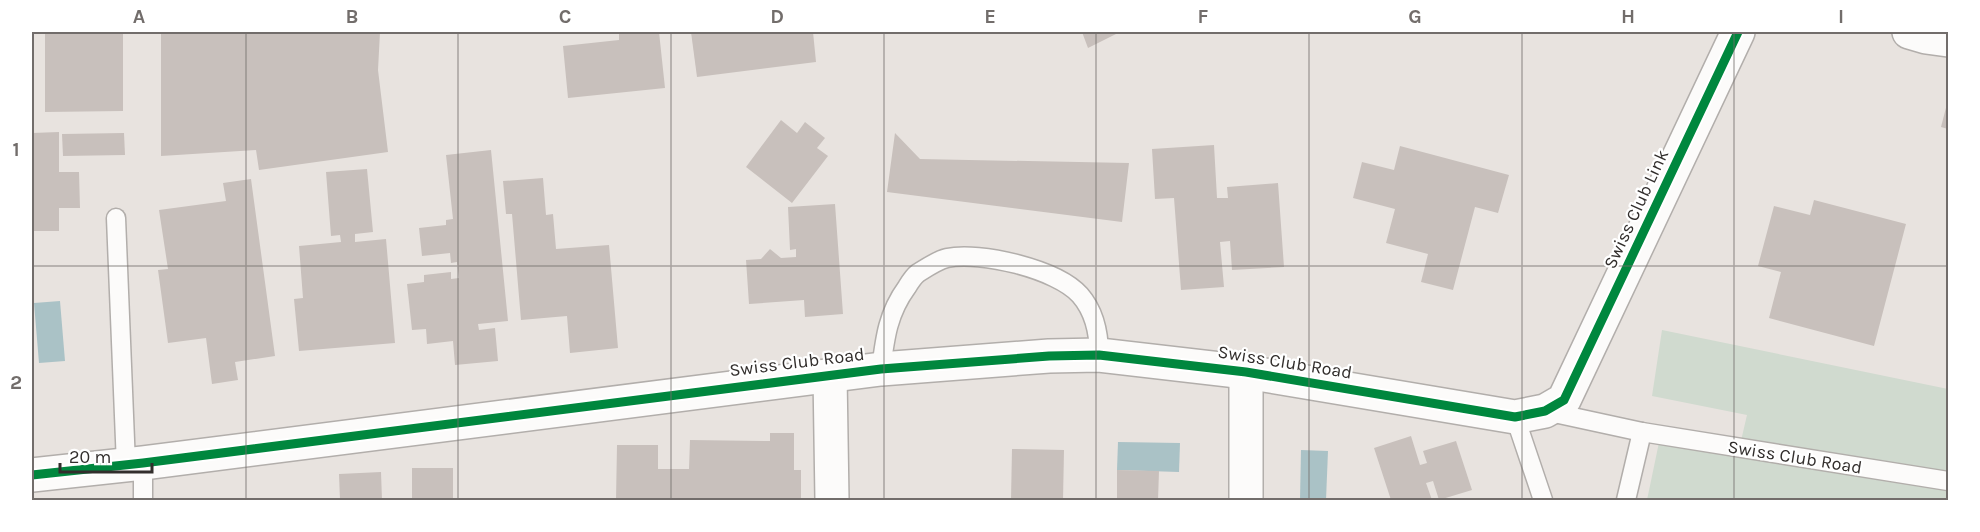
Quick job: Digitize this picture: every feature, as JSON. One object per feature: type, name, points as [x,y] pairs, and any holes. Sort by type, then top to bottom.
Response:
[{"type":"street","name":"Swiss Club Link","points":[[1541,409],[1738,32]]},
{"type":"street","points":[[1909,32],[1948,40]]},
{"type":"street","name":"Swiss Club Road","points":[[32,475],[135,464],[881,369],[1049,356],[1099,355],[1541,409]]},
{"type":"street","name":"Swiss Club Road","points":[[1246,372],[1246,501]]},
{"type":"street","name":"Swiss Club Road","points":[[830,375],[832,501]]},
{"type":"lane","points":[[116,218],[135,464],[143,501]]},
{"type":"lane","points":[[881,369],[885,333],[897,301],[917,274],[946,258],[983,256],[1048,273],[1080,294],[1092,315],[1099,342],[1099,355]]},
{"type":"lane","name":"Swiss Club Road","points":[[1541,409],[1642,432],[1948,481]]},
{"type":"lane","points":[[1541,409],[1543,501]]},
{"type":"lane","points":[[1626,501],[1642,432]]},
{"type":"shaded area","points":[[1662,330],[1948,389],[1948,500],[1647,500],[1662,428],[1740,445],[1747,415],[1652,396]]},
{"type":"water","points":[[60,301],[65,361],[39,363],[34,303]]},
{"type":"water","points":[[1118,442],[1180,443],[1179,472],[1117,470]]},
{"type":"water","points":[[1301,450],[1328,451],[1326,500],[1300,500]]},
{"type":"building","points":[[45,32],[123,32],[123,111],[45,112]]},
{"type":"building","points":[[161,32],[380,32],[378,70],[388,152],[259,170],[256,150],[161,156]]},
{"type":"building","points":[[619,32],[659,32],[665,88],[568,98],[563,46],[619,40]]},
{"type":"building","points":[[691,32],[813,32],[816,62],[697,77]]},
{"type":"building","points":[[1082,32],[1116,32],[1116,34],[1088,48]]},
{"type":"building","points":[[1948,100],[1948,129],[1941,127]]},
{"type":"building","points":[[781,120],[797,133],[805,122],[825,138],[817,148],[828,156],[792,203],[746,167]]},
{"type":"building","points":[[59,132],[59,172],[79,172],[80,208],[59,208],[59,231],[32,231],[32,133]]},
{"type":"building","points":[[124,133],[125,155],[63,156],[62,134]]},
{"type":"building","points":[[895,133],[920,159],[1129,163],[1122,222],[887,192]]},
{"type":"building","points":[[1214,145],[1217,198],[1228,198],[1227,187],[1278,183],[1284,267],[1232,270],[1230,241],[1220,242],[1224,287],[1181,290],[1174,198],[1155,199],[1152,149]]},
{"type":"building","points":[[1400,146],[1509,175],[1498,213],[1475,207],[1453,290],[1421,282],[1428,254],[1386,243],[1395,209],[1353,198],[1362,162],[1394,170]]},
{"type":"building","points":[[491,150],[508,321],[478,324],[479,330],[495,328],[498,361],[455,365],[453,341],[427,344],[426,329],[412,330],[407,284],[424,282],[424,275],[451,272],[451,279],[459,278],[457,262],[451,263],[450,253],[422,256],[419,228],[446,225],[446,220],[453,219],[446,155]]},
{"type":"building","points":[[367,169],[373,232],[355,234],[355,242],[386,239],[395,343],[299,351],[294,299],[303,298],[299,246],[341,242],[340,235],[331,236],[326,172]]},
{"type":"building","points":[[543,178],[546,215],[553,214],[556,249],[609,245],[618,348],[570,353],[567,316],[521,320],[512,214],[506,214],[503,181]]},
{"type":"building","points":[[251,179],[275,356],[235,362],[238,380],[212,384],[206,338],[168,343],[158,270],[168,269],[159,210],[226,201],[223,183]]},
{"type":"building","points":[[1814,200],[1906,224],[1874,346],[1769,318],[1781,272],[1758,266],[1774,206],[1810,215]]},
{"type":"building","points":[[835,204],[843,314],[805,317],[804,300],[749,304],[746,260],[761,259],[770,249],[781,258],[796,257],[796,249],[790,250],[788,207]]},
{"type":"building","points":[[770,433],[794,433],[794,470],[801,470],[801,500],[616,500],[617,445],[658,445],[658,469],[689,469],[690,440],[770,441]]},
{"type":"building","points":[[1411,436],[1420,465],[1427,463],[1423,451],[1456,441],[1472,490],[1439,500],[1433,481],[1426,483],[1432,500],[1391,500],[1374,448]]},
{"type":"building","points":[[1012,449],[1064,450],[1063,500],[1011,500]]},
{"type":"building","points":[[412,468],[453,468],[453,500],[412,500]]},
{"type":"building","points":[[1117,470],[1159,471],[1158,500],[1117,500]]},
{"type":"building","points":[[381,472],[382,500],[340,500],[339,474]]},
{"type":"cycle path","points":[[32,475],[143,463],[881,369],[1049,356],[1099,355],[1246,372],[1515,417],[1545,411],[1564,400],[1738,32]]}]
